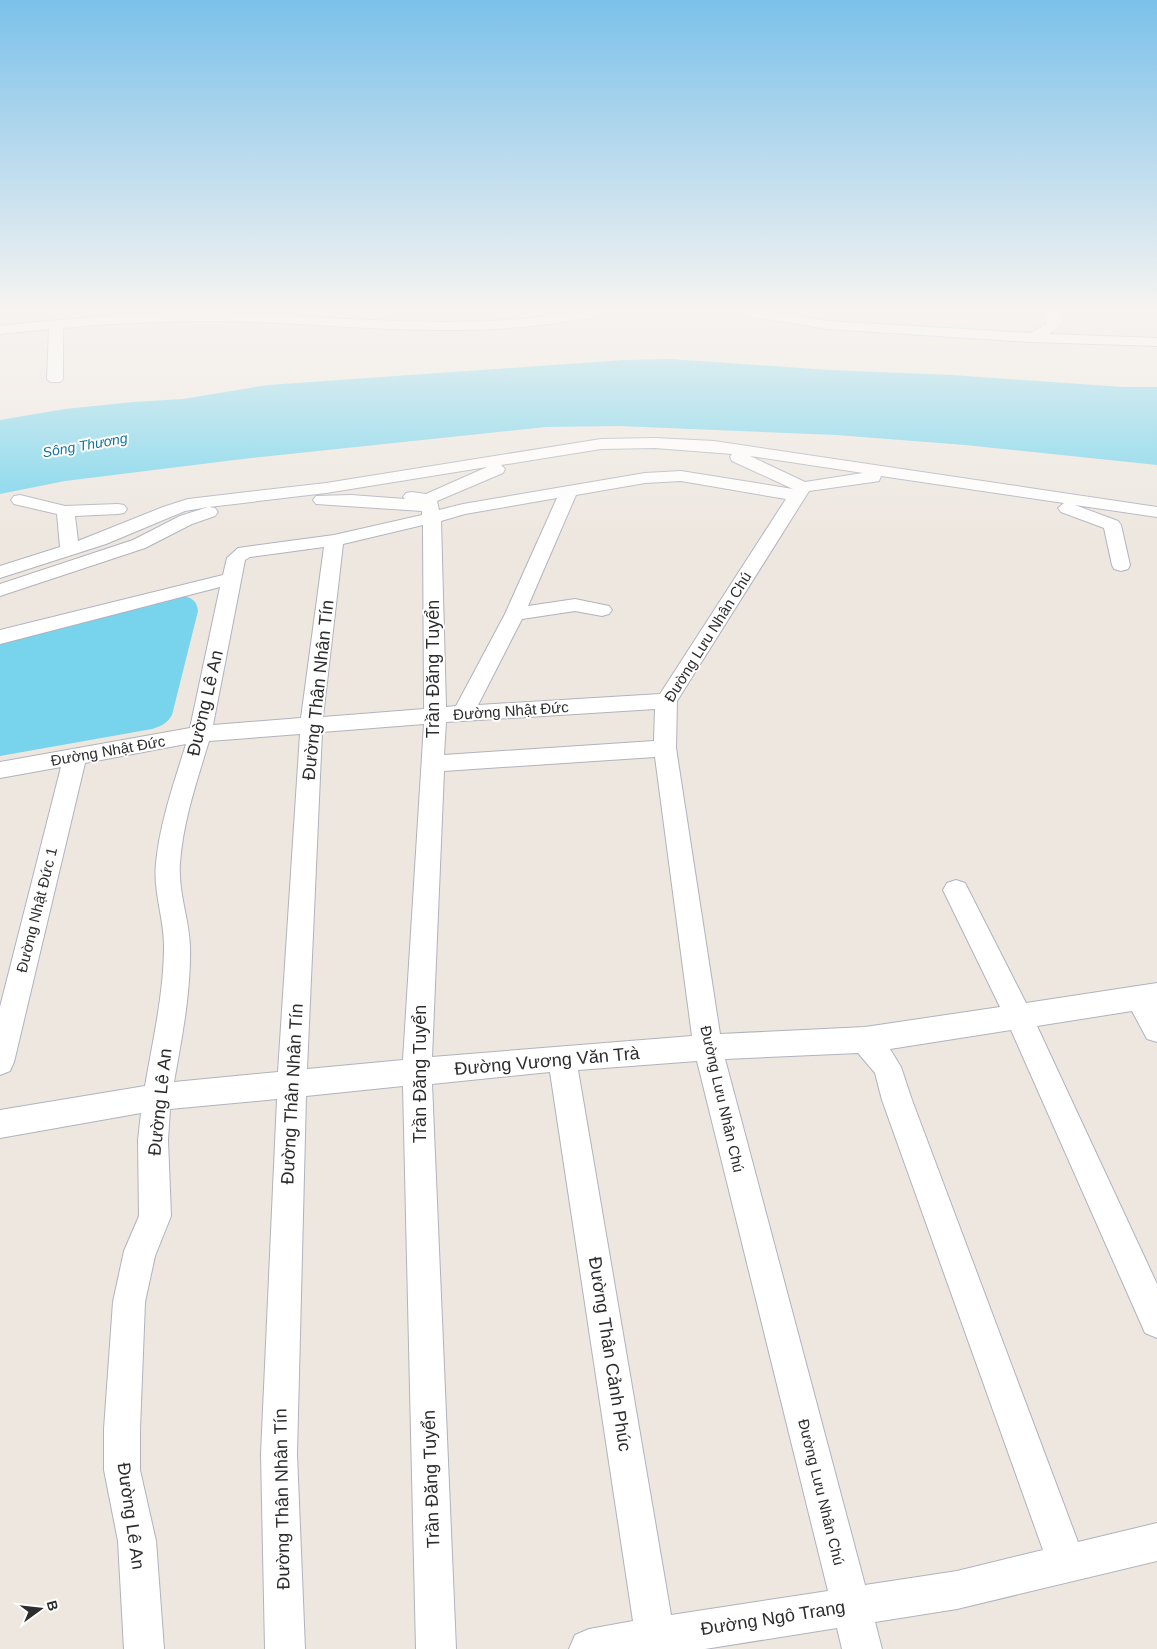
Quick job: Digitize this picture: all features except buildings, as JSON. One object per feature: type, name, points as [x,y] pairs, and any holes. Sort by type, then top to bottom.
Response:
[{"type":"street","points":[[0,572],[93,543],[133,527],[171,508],[188,504],[326,488],[601,444],[655,443],[714,446],[1157,512]]},
{"type":"street","points":[[714,446],[800,491]]},
{"type":"street","points":[[0,637],[111,610],[176,590],[234,568],[245,552],[334,540],[430,508],[527,456]]},
{"type":"street","points":[[0,590],[96,560],[155,536],[204,513],[228,509],[332,499],[430,508],[463,509],[645,478],[681,476],[800,491],[897,474]]},
{"type":"street","points":[[326,488],[430,508]]},
{"type":"street","points":[[463,713],[515,614],[569,490]]},
{"type":"street","name":"Đường Lưu Nhân Chú","points":[[800,491],[666,701],[665,748],[708,1048],[862,1649]]},
{"type":"street","points":[[1033,493],[1046,500],[1112,525],[1157,524]]},
{"type":"street","points":[[20,500],[66,511],[118,509]]},
{"type":"street","name":"Trần Đăng Tuyển","points":[[430,508],[435,716],[417,1073],[436,1649]]},
{"type":"street","points":[[66,511],[70,550]]},
{"type":"street","points":[[1112,525],[1121,565]]},
{"type":"street","points":[[93,543],[155,536]]},
{"type":"street","name":"Đường Thân Nhân Tín","points":[[285,1649],[279,1454],[292,1084],[311,726],[334,540]]},
{"type":"street","name":"Đường Lê An","points":[[144,1649],[137,1540],[122,1470],[122,1429],[129,1302],[140,1250],[146,1241],[155,1216],[153,1140],[157,1097],[175,995],[177,944],[169,899],[168,865],[178,808],[200,734],[234,568]]},
{"type":"street","points":[[515,614],[575,605],[602,610]]},
{"type":"street","name":"Đường Nhật Đức","points":[[0,770],[200,734],[463,713],[666,701]]},
{"type":"street","points":[[433,764],[665,748]]},
{"type":"street","name":"Đường Nhật Đức 1","points":[[0,1062],[74,757]]},
{"type":"street","points":[[956,890],[1018,1015],[1157,1321]]},
{"type":"street","points":[[1148,997],[1157,1030]]},
{"type":"street","name":"Đường Vương Văn Trà","points":[[0,1124],[157,1097],[562,1058],[767,1043],[865,1040],[1018,1015],[1148,997]]},
{"type":"street","points":[[865,1040],[887,1067],[897,1100],[1067,1564]]},
{"type":"street","name":"Đường Thân Cảnh Phúc","points":[[562,1058],[656,1643]]},
{"type":"street","name":"Đường Ngô Trang","points":[[589,1649],[656,1643],[850,1606],[957,1590],[1157,1542]]},
{"type":"water","name":"Sông Thương","points":[[244,389],[1157,389],[1157,465],[965,445],[836,435],[619,426],[546,427],[251,458],[65,481],[0,494],[0,420],[65,409],[183,399]]},
{"type":"water","points":[[178,596],[192,599],[198,611],[172,715],[166,723],[152,729],[0,756],[0,641]]}]
